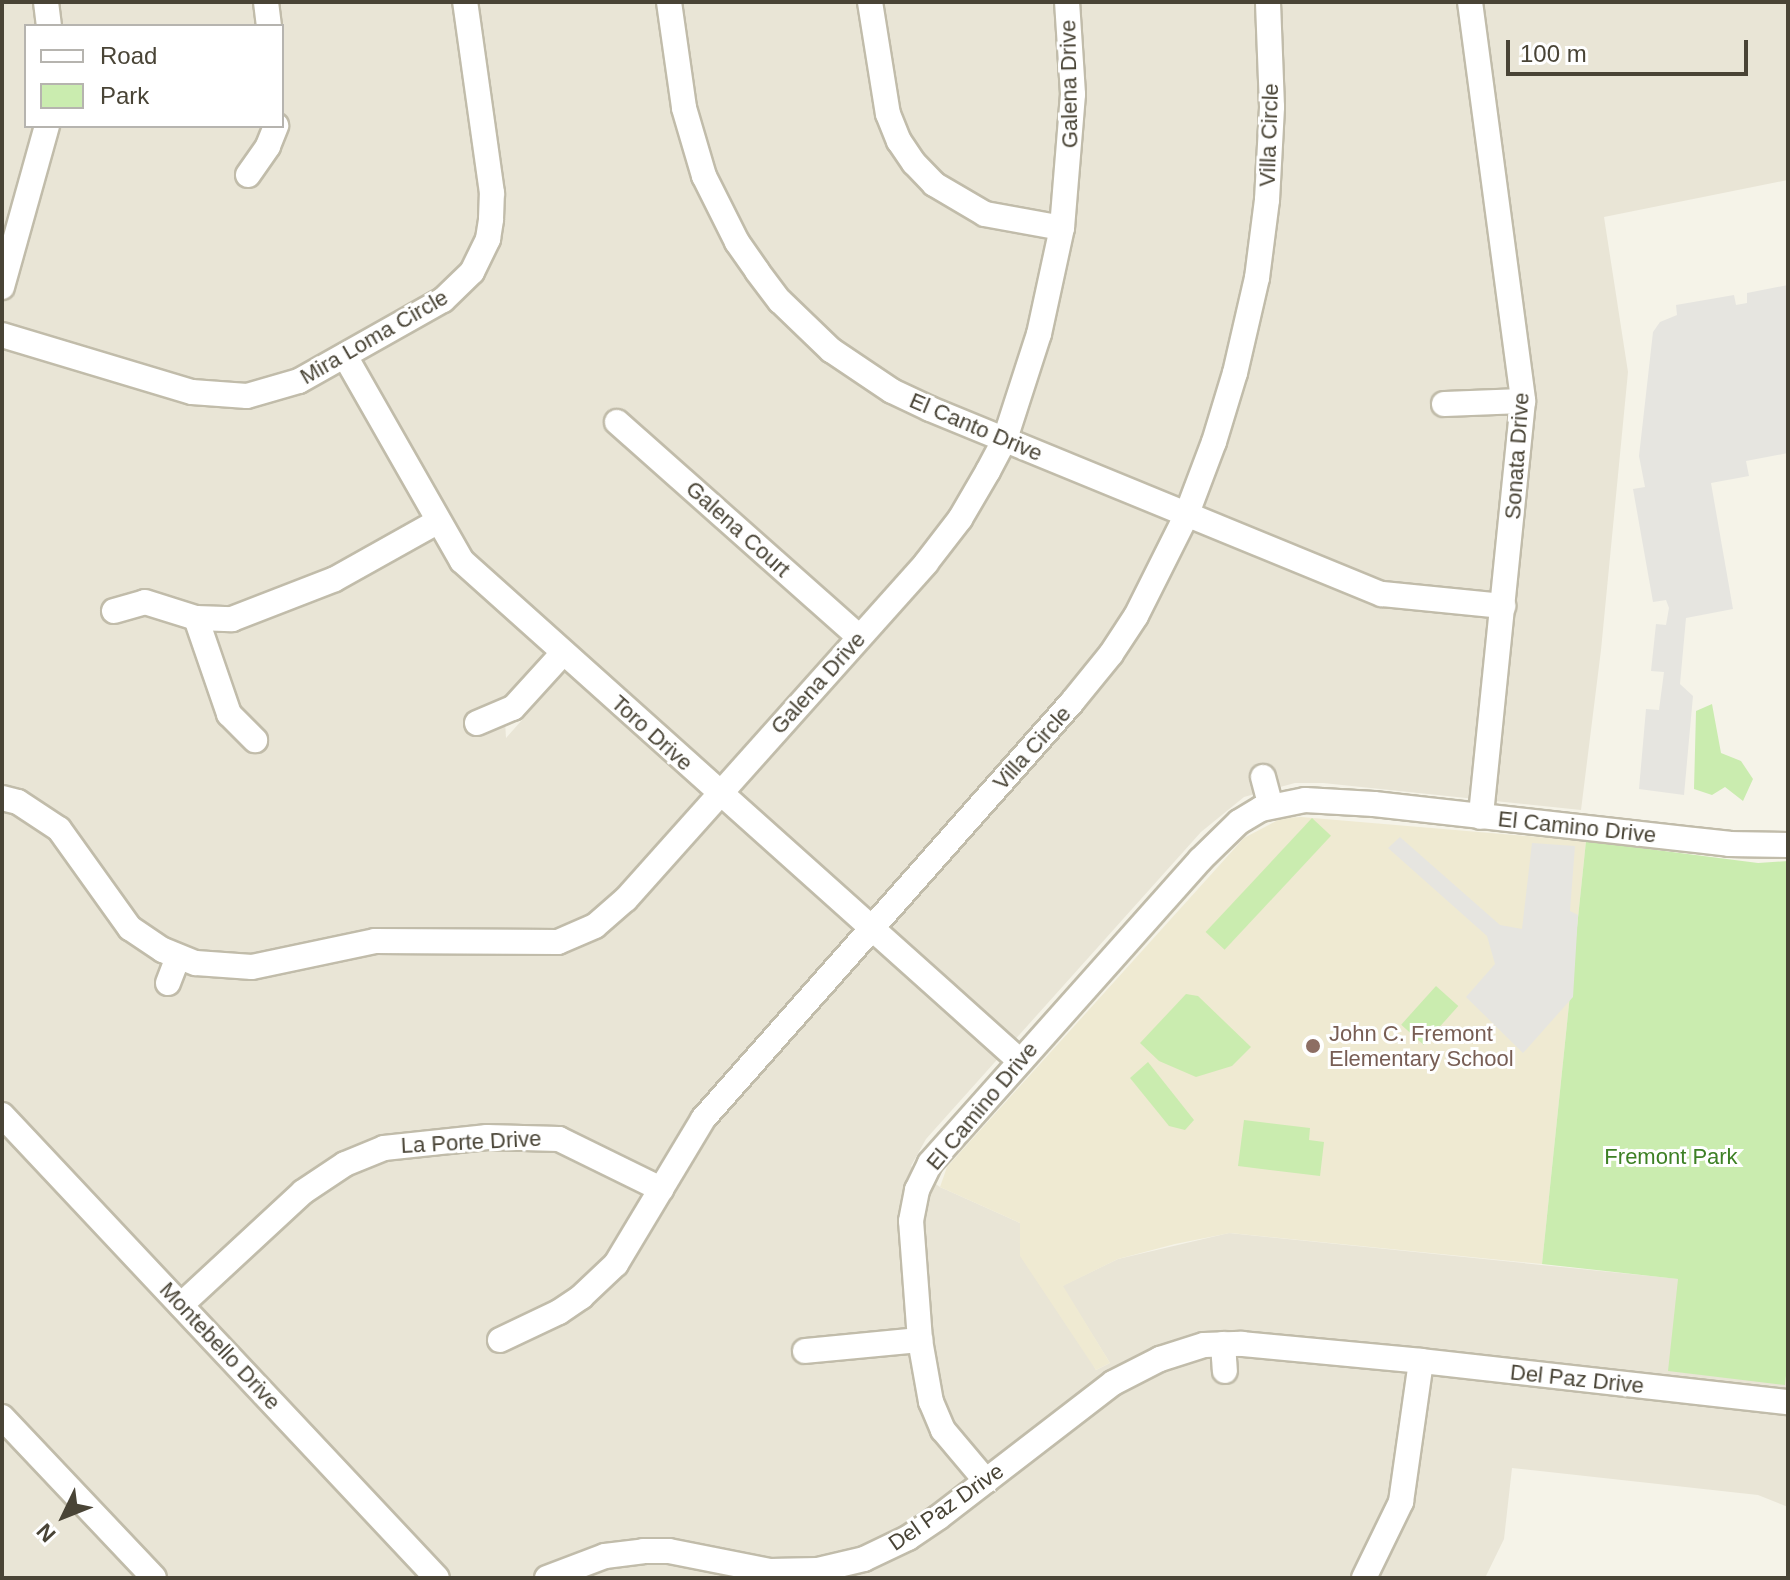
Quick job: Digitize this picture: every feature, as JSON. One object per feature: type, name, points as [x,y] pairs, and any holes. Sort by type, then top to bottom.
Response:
[{"type":"street","points":[[46,2],[49,24]]},
{"type":"street","points":[[266,2],[269,24]]},
{"type":"street","name":"Mira Loma Circle","points":[[2,335],[192,392],[220,397],[270,391],[299,381],[458,288],[472,272],[488,239],[492,193],[465,2]]},
{"type":"street","name":"El Canto Drive","points":[[669,2],[691,141],[720,211],[757,271],[805,326],[861,371],[930,409],[1382,594],[1503,606]]},
{"type":"street","points":[[870,2],[888,114],[899,141],[914,163],[934,184],[985,214],[1062,228]]},
{"type":"street","name":"Galena Drive","points":[[2,798],[18,802],[59,829],[130,928],[178,957],[234,968],[375,941],[558,942],[595,926],[611,913],[720,794],[960,519],[1005,439],[1039,334],[1062,228],[1073,94],[1067,2]]},
{"type":"street","name":"Villa Circle","points":[[500,1340],[559,1312],[600,1281],[631,1244],[703,1119],[1111,654],[1157,579],[1186,516],[1235,373],[1257,278],[1267,200],[1272,107],[1268,2]]},
{"type":"street","name":"Sonata Drive","points":[[1470,2],[1523,401],[1481,817]]},
{"type":"street","points":[[2,287],[46,128]]},
{"type":"street","points":[[248,175],[268,146],[275,128]]},
{"type":"street","name":"Toro Drive","points":[[345,356],[462,561],[1020,1061]]},
{"type":"street","points":[[1444,404],[1523,401]]},
{"type":"street","name":"Galena Court","points":[[617,422],[859,637]]},
{"type":"street","points":[[114,611],[145,602],[196,618],[232,619],[313,589],[437,522]]},
{"type":"street","points":[[196,618],[229,714],[255,740]]},
{"type":"street","points":[[477,723],[513,708],[563,653]]},
{"type":"street","points":[[1263,777],[1271,806]]},
{"type":"street","name":"El Camino Drive","points":[[986,1481],[934,1417],[920,1340],[911,1221],[917,1190],[930,1163],[1229,830],[1271,806],[1305,800],[1374,804],[1729,844],[1788,845]]},
{"type":"street","points":[[168,983],[178,957]]},
{"type":"street","name":"Montebello Drive","points":[[2,1115],[437,1578]]},
{"type":"street","name":"La Porte Drive","points":[[181,1305],[303,1192],[345,1164],[384,1148],[487,1137],[548,1137],[580,1147],[661,1189]]},
{"type":"street","points":[[805,1351],[920,1340]]},
{"type":"street","points":[[1223,1344],[1225,1371]]},
{"type":"street","name":"Del Paz Drive","points":[[547,1578],[605,1556],[643,1551],[669,1551],[770,1571],[841,1565],[908,1538],[1113,1383],[1137,1369],[1204,1345],[1421,1361],[1788,1402]]},
{"type":"street","points":[[1364,1578],[1401,1502],[1421,1361]]},
{"type":"street","points":[[2,1417],[154,1578]]},
{"type":"shaded area","points":[[2,2],[1788,2],[1788,180],[1604,217],[1628,372],[1601,650],[1581,810],[1323,783],[1295,783],[1244,797],[1201,832],[926,1139],[911,1166],[940,1187],[1020,1223],[1096,1370],[1110,1363],[1062,1286],[1118,1259],[1229,1233],[1679,1279],[1785,1384],[1788,1358],[1788,1507],[1758,1495],[1512,1468],[1504,1539],[1485,1578],[2,1578]],"holes":[[[556,636],[559,678],[506,738],[504,704],[542,662]]]},
{"type":"shaded area","points":[[1788,285],[1788,453],[1746,461],[1749,476],[1711,483],[1733,609],[1686,618],[1680,684],[1693,696],[1684,795],[1639,789],[1646,709],[1659,710],[1664,672],[1651,671],[1656,624],[1666,625],[1669,608],[1666,600],[1653,602],[1633,489],[1645,487],[1639,456],[1653,332],[1660,322],[1677,315],[1676,305],[1734,295],[1736,305],[1747,303],[1747,293]]},
{"type":"shaded area","name":"John C. Fremont Elementary School","points":[[1301,817],[1586,841],[1542,1264],[1230,1233],[1175,1244],[1118,1259],[1063,1286],[1110,1363],[1096,1370],[1020,1256],[1020,1223],[940,1187],[947,1167],[1244,838],[1282,818]]},
{"type":"shaded area","points":[[1400,837],[1500,925],[1522,929],[1532,843],[1575,846],[1570,911],[1578,915],[1573,997],[1523,1053],[1466,997],[1495,964],[1487,936],[1388,848]]},
{"type":"green space","points":[[1712,704],[1721,753],[1741,761],[1753,779],[1743,801],[1725,787],[1712,795],[1694,789],[1696,711]]},
{"type":"green space","points":[[1312,818],[1331,836],[1225,950],[1206,932]]},
{"type":"green space","name":"Fremont Park","points":[[1586,841],[1758,863],[1788,861],[1788,1357],[1785,1385],[1668,1371],[1678,1279],[1542,1264]]},
{"type":"green space","points":[[1436,986],[1458,1006],[1423,1045],[1401,1025]]},
{"type":"green space","points":[[1186,994],[1198,996],[1251,1047],[1232,1066],[1196,1077],[1159,1061],[1140,1043]]},
{"type":"green space","points":[[1148,1062],[1194,1120],[1185,1130],[1169,1126],[1130,1078]]},
{"type":"green space","points":[[1244,1120],[1310,1128],[1309,1140],[1324,1142],[1320,1176],[1238,1166]]},
{"type":"place","name":"John C. Fremont Elementary School","points":[[1313,1046]]}]
